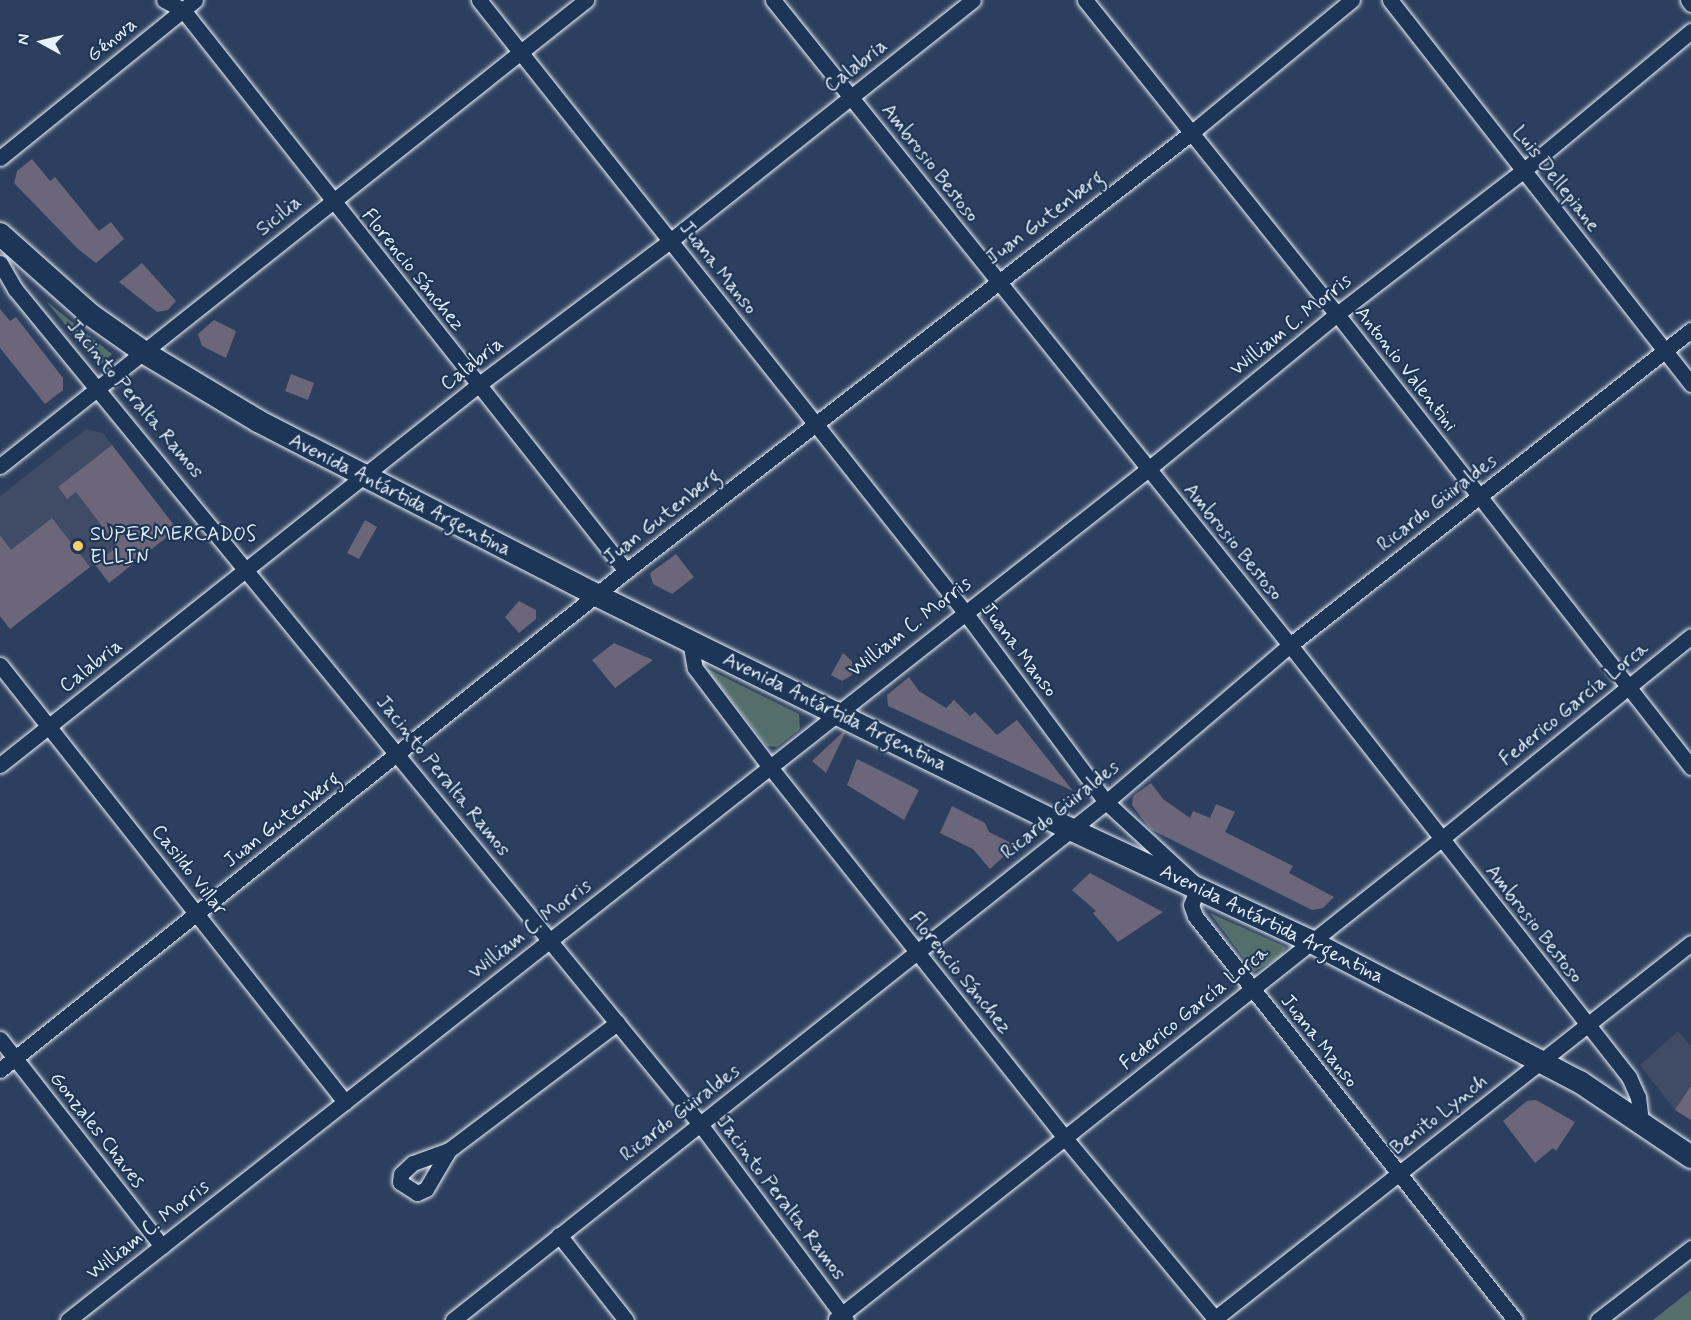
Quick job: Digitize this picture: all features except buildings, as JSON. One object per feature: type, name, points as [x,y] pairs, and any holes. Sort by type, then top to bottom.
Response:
[{"type":"main road","name":"Avenida Antártida Argentina","points":[[0,234],[91,315],[145,353],[363,477],[1070,829],[1310,941],[1542,1061],[1641,1121],[1691,1157]]},
{"type":"street","name":"Florencio Sánchez","points":[[164,0],[189,5],[331,201],[626,572]]},
{"type":"street","name":"Juana Manso","points":[[479,0],[964,611],[1106,802],[1197,887],[1191,905],[1195,916],[1397,1175],[1515,1320]]},
{"type":"street","name":"Sicilia","points":[[0,466],[145,353],[331,201],[586,0]]},
{"type":"street","name":"Ambrosio Bestoso","points":[[773,0],[1147,470],[1290,645],[1440,840],[1629,1077],[1638,1098],[1641,1121]]},
{"type":"street","name":"Calabria","points":[[0,765],[478,385],[670,240],[973,0]]},
{"type":"street","name":"Antonio Valentini","points":[[1084,0],[1337,314],[1691,767]]},
{"type":"street","name":"Juan Gutenberg","points":[[0,1070],[596,595],[997,281],[1191,133],[1352,0]]},
{"type":"street","name":"Luis Dellepiane","points":[[1390,0],[1691,384]]},
{"type":"street","name":"Génova","points":[[0,158],[189,5]]},
{"type":"street","name":"William C. Morris","points":[[68,1320],[770,767],[964,611],[1147,470],[1337,314],[1523,171],[1691,31]]},
{"type":"street","name":"Jacinto Peralta Ramos","points":[[0,263],[15,289],[100,388],[699,1124],[841,1318]]},
{"type":"street","name":"Ricardo Güiraldes","points":[[453,1320],[1106,802],[1290,645],[1691,330]]},
{"type":"street","name":"Federico García Lorca","points":[[841,1318],[1310,941],[1440,840],[1691,636]]},
{"type":"street","name":"Florencio Sánchez","points":[[690,641],[695,669],[770,767],[915,952],[1215,1320]]},
{"type":"street","name":"Casildo Villar","points":[[0,665],[345,1102]]},
{"type":"street","name":"Benito Lynch","points":[[1215,1320],[1691,943]]},
{"type":"street","points":[[449,1150],[617,1023]]},
{"type":"street","name":"Gonzales Chaves","points":[[0,1039],[162,1246]]},
{"type":"street","points":[[559,1235],[626,1320]]},
{"type":"street","points":[[1598,1320],[1691,1248]]},
{"type":"shaded area","name":"SUPERMERCADOS ELLIN","points":[[86,429],[103,433],[177,529],[109,583],[94,564],[10,629],[0,616],[0,496]]},
{"type":"shaded area","points":[[1678,1031],[1691,1046],[1691,1120],[1675,1110],[1640,1065]]},
{"type":"green space","points":[[46,301],[112,354],[99,366]]},
{"type":"green space","points":[[706,668],[799,714],[800,729],[777,747],[767,746]]},
{"type":"green space","points":[[1210,913],[1286,947],[1282,956],[1254,972]]},
{"type":"green space","points":[[1691,1290],[1691,1320],[1653,1320]]},
{"type":"place","name":"SUPERMERCADOS ELLIN","points":[[78,546]]}]
